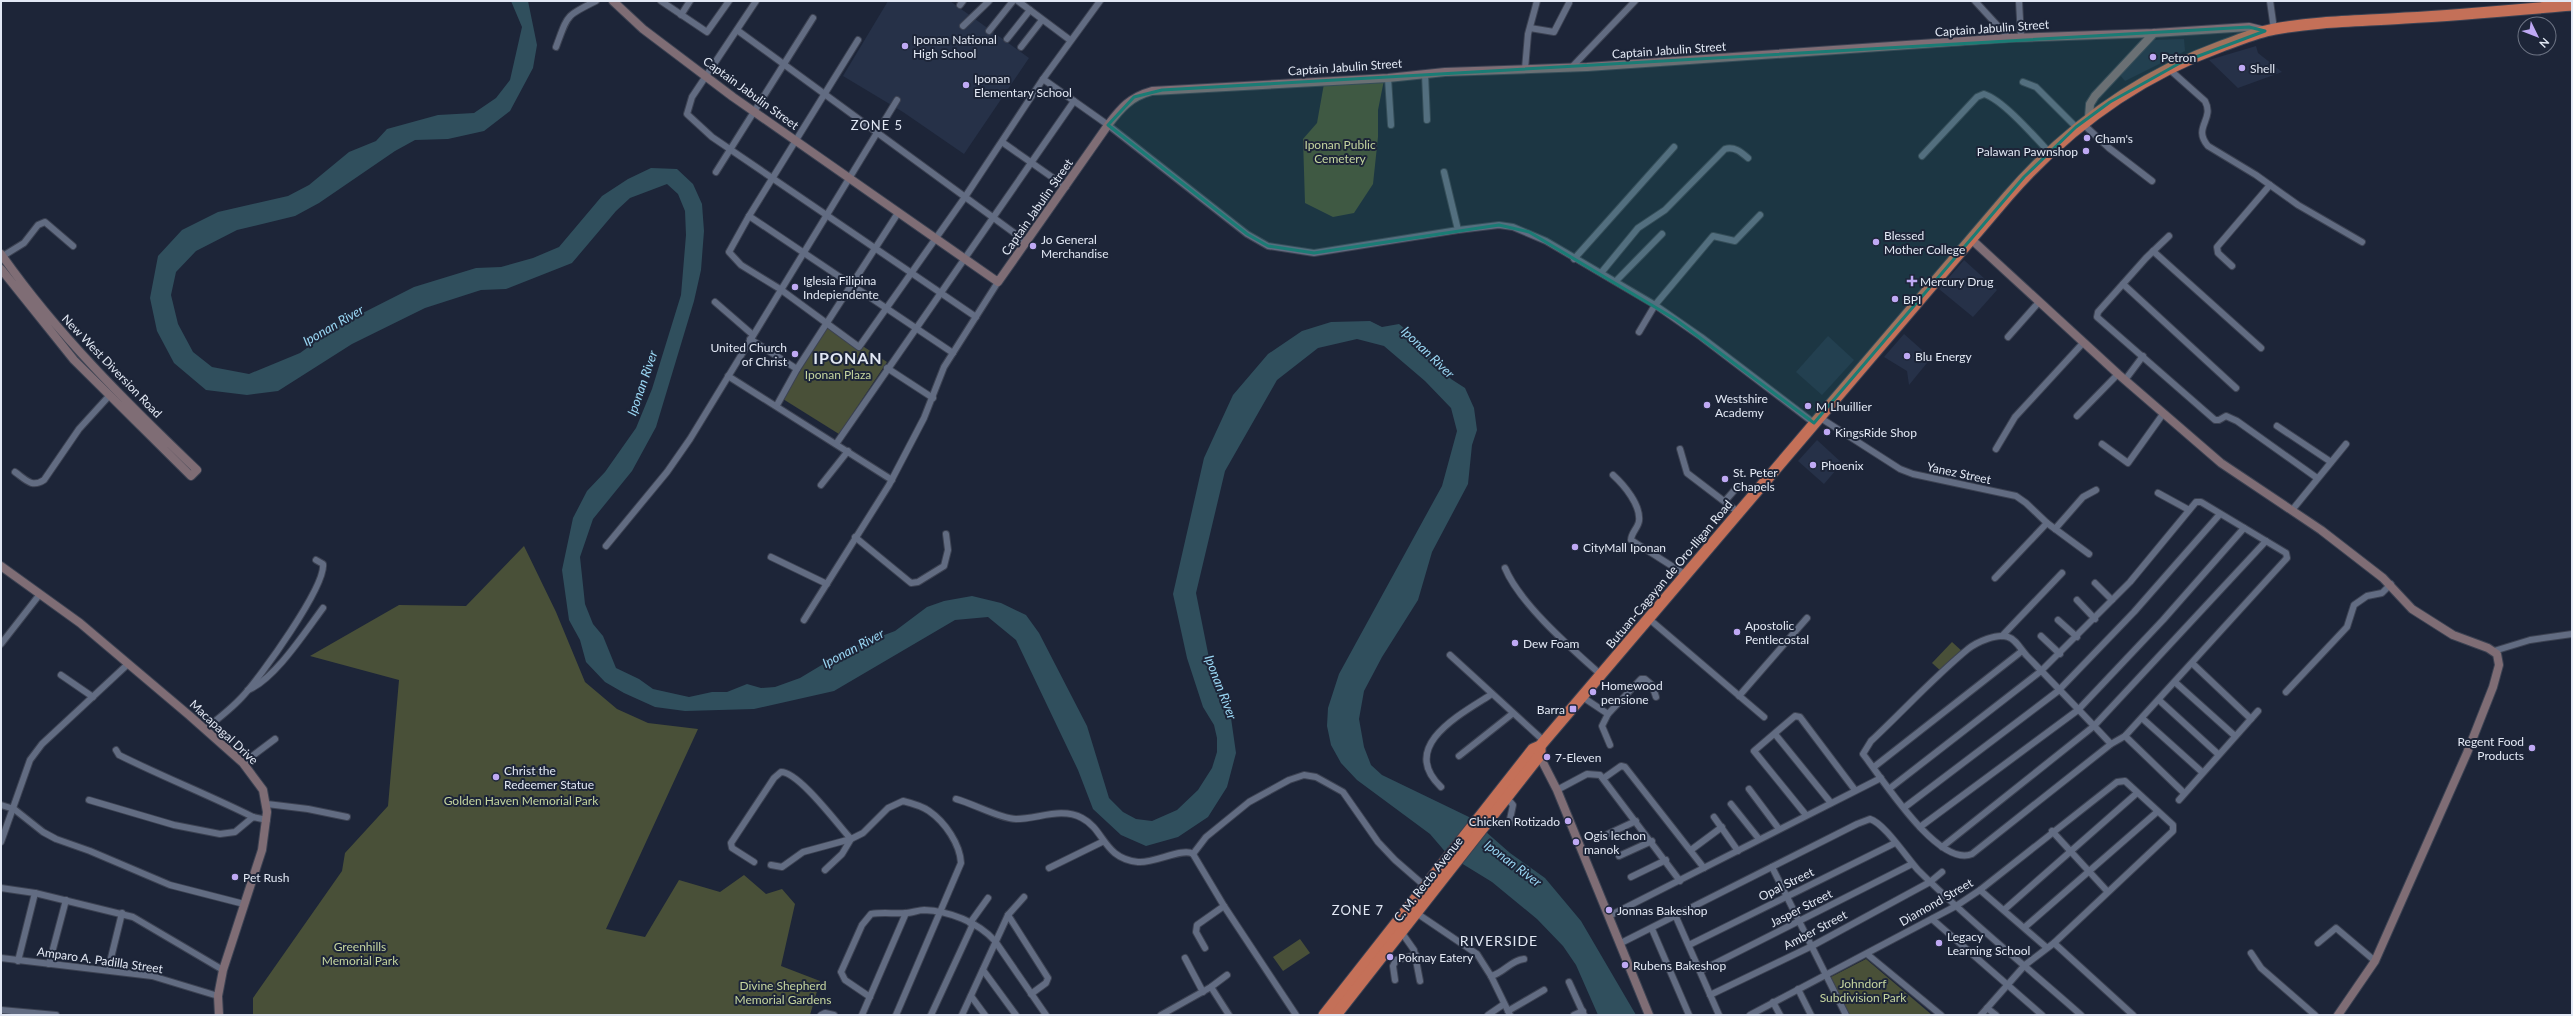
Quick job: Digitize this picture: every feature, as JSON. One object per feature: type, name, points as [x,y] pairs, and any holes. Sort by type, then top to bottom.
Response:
[{"type":"highway","name":"Butuan-Cagayan de Oro-Iligan Road","points":[[1539,748],[1581,696],[1686,575],[1971,239],[2049,152],[2083,122],[2130,90],[2169,69],[2212,50],[2270,30],[2345,21],[2459,15],[2572,5]]},
{"type":"highway","name":"C. M. Recto Avenue","points":[[1336,1015],[1402,933],[1426,887],[1443,872],[1489,821],[1507,798],[1539,748]]},
{"type":"highway","name":"C. M. Recto Avenue","points":[[1324,1015],[1414,910],[1493,801],[1539,748]]},
{"type":"street","points":[[556,48],[568,18],[577,9],[596,1]]},
{"type":"street","name":"Captain Jabulin Street","points":[[613,1],[643,29],[754,112],[998,282],[1028,242],[1108,125],[1126,102],[1134,96],[1152,91],[1388,78],[1425,74],[1571,68],[2009,38],[2154,33],[2248,27],[2270,30]]},
{"type":"street","points":[[661,1],[704,31],[708,31],[729,1]]},
{"type":"street","points":[[681,15],[690,1]]},
{"type":"street","points":[[756,1],[692,97],[686,112],[702,128],[730,148],[940,294],[976,317]]},
{"type":"street","points":[[963,26],[989,1]]},
{"type":"street","points":[[989,31],[1013,1]]},
{"type":"street","points":[[858,40],[774,179],[731,246],[730,255],[780,289],[859,347],[965,197],[1070,40],[1100,1]]},
{"type":"street","points":[[1525,69],[1530,28],[1538,1]]},
{"type":"street","points":[[1571,68],[1635,1]]},
{"type":"street","points":[[1975,1],[2009,38]]},
{"type":"street","points":[[2019,1],[2021,38]]},
{"type":"street","points":[[2270,1],[2270,30]]},
{"type":"street","points":[[1021,2],[1042,20],[1070,40]]},
{"type":"street","points":[[1530,28],[1554,32],[1569,3]]},
{"type":"street","points":[[1006,39],[1030,10]]},
{"type":"street","points":[[716,172],[813,18]]},
{"type":"street","points":[[1021,47],[1042,20]]},
{"type":"street","points":[[738,30],[876,133],[1028,242]]},
{"type":"street","points":[[2083,122],[2095,96],[2154,33]]},
{"type":"street","points":[[2169,69],[2205,102],[2208,107],[2201,130],[2203,140],[2208,146],[2270,185],[2298,205],[2362,242]]},
{"type":"street","points":[[1425,74],[1427,120]]},
{"type":"street","points":[[1388,78],[1390,125]]},
{"type":"street","name":"Yanez Street","points":[[1043,79],[1108,125],[1247,234],[1268,246],[1314,253],[1499,225],[1513,227],[1529,232],[1574,259],[1616,281],[1655,305],[1816,420],[1900,469],[1913,474],[2016,496],[2026,502],[2054,529],[2089,554]]},
{"type":"street","points":[[2023,82],[2036,87],[2083,122],[2108,148],[2152,181]]},
{"type":"street","points":[[1922,156],[1977,97],[1984,94],[2030,131],[2049,152]]},
{"type":"street","points":[[606,546],[667,472],[728,376],[897,100]]},
{"type":"street","points":[[836,444],[887,368],[1074,101]]},
{"type":"street","points":[[1002,142],[1066,187]]},
{"type":"street","points":[[1574,259],[1674,147]]},
{"type":"street","points":[[1601,273],[1638,228],[1665,210],[1724,149],[1729,147],[1740,151],[1748,158]]},
{"type":"street","points":[[1444,172],[1458,230]]},
{"type":"street","points":[[2232,266],[2218,253],[2217,247],[2270,185]]},
{"type":"street","points":[[777,405],[797,369],[898,213]]},
{"type":"street","points":[[749,216],[953,353]]},
{"type":"street","points":[[1639,332],[1655,305],[1713,236],[1735,241],[1760,216]]},
{"type":"street","points":[[2,255],[24,243],[42,222],[48,224],[73,246]]},
{"type":"street","points":[[1616,281],[1662,234]]},
{"type":"street","points":[[2169,236],[2153,251],[2098,312],[2097,318],[2143,356],[2215,420],[2219,420],[2226,416],[2237,421],[2317,478]]},
{"type":"street","points":[[1971,239],[2118,374],[2221,463],[2292,509],[2390,584],[2412,609],[2453,634],[2494,651],[2530,640],[2572,634]]},
{"type":"street","points":[[2153,251],[2261,348]]},
{"type":"street","name":"New West Diversion Road","points":[[1,269],[54,337],[109,396],[191,476],[197,470],[80,354],[38,305],[2,255]]},
{"type":"street","points":[[804,620],[892,480],[933,398],[939,376],[998,282]]},
{"type":"street","points":[[2124,284],[2236,388]]},
{"type":"street","points":[[715,302],[752,337],[797,369]]},
{"type":"street","points":[[2008,337],[2039,302]]},
{"type":"street","points":[[1996,449],[2015,417],[2083,342]]},
{"type":"street","points":[[2125,380],[2143,356]]},
{"type":"street","points":[[887,368],[933,398]]},
{"type":"street","points":[[2077,416],[2118,374]]},
{"type":"street","points":[[728,376],[777,405],[892,480]]},
{"type":"street","points":[[15,472],[30,484],[37,484],[44,480],[79,429],[109,396]]},
{"type":"street","points":[[2102,444],[2128,463],[2163,414]]},
{"type":"street","points":[[2277,426],[2331,462]]},
{"type":"street","points":[[2292,509],[2346,444]]},
{"type":"street","points":[[1680,449],[1687,473],[1738,512]]},
{"type":"street","points":[[821,485],[848,452]]},
{"type":"street","points":[[1613,475],[1628,492],[1639,516],[1639,522],[1631,540],[1686,575]]},
{"type":"street","points":[[1725,501],[1739,485],[1755,492]]},
{"type":"street","points":[[2054,529],[2083,497],[2096,490]]},
{"type":"street","points":[[2158,493],[2189,510]]},
{"type":"street","points":[[1889,789],[2041,671],[2060,654],[2130,582],[2198,501],[2286,553],[2287,558],[2193,664],[2126,736],[2111,744],[1972,854],[1962,855],[1942,847],[1932,840],[1889,789],[1863,754],[1871,741],[1969,649],[1984,640],[2002,636],[2010,637],[2041,671],[2058,691],[2111,744]]},
{"type":"street","points":[[1904,807],[2058,691],[2134,612],[2220,514]]},
{"type":"street","points":[[1995,578],[2047,523]]},
{"type":"street","points":[[1920,827],[2078,710],[2163,620],[2244,528]]},
{"type":"street","points":[[855,537],[909,582],[913,583],[944,566],[948,550],[946,534]]},
{"type":"street","points":[[1942,847],[2094,726],[2266,541]]},
{"type":"street","points":[[771,557],[827,584]]},
{"type":"street","points":[[248,690],[317,588],[323,566],[316,560]]},
{"type":"street","name":"Macapagal Drive","points":[[1,566],[40,594],[128,664],[243,763],[260,784],[267,804],[267,820],[260,862],[244,904],[223,970],[218,996],[219,1015]]},
{"type":"street","points":[[1505,568],[1511,580],[1528,602],[1600,674]]},
{"type":"street","points":[[2002,636],[2062,574]]},
{"type":"street","points":[[2095,583],[2112,600]]},
{"type":"street","points":[[2286,692],[2347,627],[2354,605],[2367,596],[2382,593],[2390,584]]},
{"type":"street","points":[[1,644],[40,594]]},
{"type":"street","points":[[2077,600],[2095,619]]},
{"type":"street","points":[[205,729],[248,690],[269,677],[322,608]]},
{"type":"street","points":[[1648,618],[1764,718]]},
{"type":"street","points":[[1739,696],[1807,618]]},
{"type":"street","points":[[2058,620],[2077,637]]},
{"type":"street","points":[[2041,636],[2060,654]]},
{"type":"street","points":[[1874,767],[2022,651]]},
{"type":"street","points":[[2338,1015],[2375,961],[2467,753],[2493,687],[2499,665],[2494,651]]},
{"type":"street","points":[[1450,656],[1512,714],[1539,748],[1621,943],[1649,1015]]},
{"type":"street","points":[[1,842],[14,809],[30,760],[42,744],[128,664]]},
{"type":"street","points":[[2193,664],[2251,719]]},
{"type":"street","points":[[61,676],[93,696]]},
{"type":"street","points":[[1610,745],[1602,726],[1608,714],[1641,679],[1645,679],[1652,685],[1656,697]]},
{"type":"street","points":[[2176,682],[2235,736]]},
{"type":"street","points":[[1441,787],[1431,778],[1426,755],[1428,746],[1453,721],[1492,694]]},
{"type":"street","points":[[1581,696],[1608,714]]},
{"type":"street","points":[[2160,700],[2218,754]]},
{"type":"street","points":[[2179,800],[2202,772],[2258,711]]},
{"type":"street","points":[[1459,756],[1512,714]]},
{"type":"street","points":[[1806,815],[1754,751],[1795,716],[1800,717],[1855,790]]},
{"type":"street","points":[[2143,719],[2202,772]]},
{"type":"street","points":[[1775,734],[1831,803]]},
{"type":"street","points":[[2126,736],[2184,793]]},
{"type":"street","points":[[243,763],[275,739]]},
{"type":"street","points":[[116,750],[119,755],[159,775],[253,817],[267,820]]},
{"type":"street","points":[[1604,778],[1621,766],[1625,767],[1704,868]]},
{"type":"street","points":[[754,862],[736,852],[732,848],[731,843],[770,784],[781,772],[790,774],[796,779],[851,839]]},
{"type":"street","points":[[1557,790],[1587,774],[1596,773],[1604,778],[1680,880]]},
{"type":"street","points":[[1194,854],[1206,837],[1249,802],[1289,780],[1304,775],[1316,777],[1342,792],[1360,813],[1374,837],[1398,863],[1426,887]]},
{"type":"street","points":[[1609,916],[1881,778]]},
{"type":"street","name":"Diamond Street","points":[[1750,1015],[1956,906],[1980,890],[2052,831],[2117,782],[2125,781],[2136,793]]},
{"type":"street","points":[[1749,789],[1780,829]]},
{"type":"street","points":[[1981,1015],[2025,965],[2054,943],[2107,891],[2173,831],[2173,826],[2136,793],[2004,910]]},
{"type":"street","points":[[1507,798],[1513,805],[1509,824]]},
{"type":"street","points":[[956,799],[978,806],[1004,818],[1015,819],[1062,813],[1075,815],[1087,821],[1102,842],[1122,857],[1138,862],[1157,860],[1186,852],[1194,854],[1224,906],[1296,1015]]},
{"type":"street","points":[[89,800],[174,825],[220,834],[235,832],[253,817]]},
{"type":"street","points":[[771,865],[782,867],[806,851],[851,839],[866,831],[888,808],[903,801],[928,810],[945,827],[961,852],[961,863],[957,877],[896,1015]]},
{"type":"street","points":[[1,804],[14,809],[43,832],[56,839],[90,851],[170,885],[244,904]]},
{"type":"street","points":[[267,804],[308,808],[347,817]]},
{"type":"street","points":[[1731,804],[1759,839]]},
{"type":"street","points":[[2024,927],[2157,812]]},
{"type":"street","points":[[1714,817],[1738,850]]},
{"type":"street","points":[[1621,943],[1676,917],[1867,819],[1876,822],[1912,864],[1956,906],[2082,1015]]},
{"type":"street","points":[[1608,834],[1636,821]]},
{"type":"street","points":[[1691,850],[1722,827]]},
{"type":"street","points":[[2052,831],[2107,891]]},
{"type":"street","points":[[825,870],[839,857],[851,839]]},
{"type":"street","points":[[1619,856],[1652,841]]},
{"type":"street","points":[[1049,868],[1102,842]]},
{"type":"street","name":"Opal Street","points":[[1689,945],[1894,843]]},
{"type":"street","points":[[1631,877],[1666,860]]},
{"type":"street","name":"Jasper Street","points":[[1700,971],[1912,864]]},
{"type":"street","points":[[1772,867],[1800,920],[1846,1015]]},
{"type":"street","name":"Amber Street","points":[[1710,995],[1812,946],[1930,882],[1942,872]]},
{"type":"street","points":[[1,888],[35,893],[122,914],[148,924],[223,970]]},
{"type":"street","points":[[1980,890],[2024,927],[2046,948]]},
{"type":"street","points":[[18,961],[35,893]]},
{"type":"street","points":[[931,1015],[972,923],[988,898]]},
{"type":"street","points":[[962,1015],[983,970],[994,941],[1008,915],[1024,898]]},
{"type":"street","points":[[49,964],[66,900]]},
{"type":"street","points":[[1205,948],[1196,932],[1197,925],[1224,906]]},
{"type":"street","points":[[870,997],[845,980],[842,974],[842,967],[868,916],[876,913],[906,913],[923,910],[940,913],[972,923],[994,941],[1046,1015]]},
{"type":"street","points":[[1414,910],[1470,948],[1482,961],[1509,1013],[1544,990]]},
{"type":"street","points":[[862,1015],[906,913]]},
{"type":"street","points":[[108,970],[122,914]]},
{"type":"street","points":[[1008,915],[1048,978],[1046,982],[1031,994]]},
{"type":"street","points":[[1676,917],[1719,1015]]},
{"type":"street","points":[[1932,919],[2042,1015]]},
{"type":"street","points":[[1652,929],[1689,1015]]},
{"type":"street","points":[[2318,943],[2334,929],[2338,929],[2375,961]]},
{"type":"street","points":[[1402,933],[1416,954],[1420,981]]},
{"type":"street","points":[[2054,943],[2130,1014]]},
{"type":"street","points":[[2251,953],[2261,968],[2315,1015]]},
{"type":"street","points":[[1395,980],[1393,966],[1396,960],[1416,954]]},
{"type":"street","points":[[1867,954],[1941,1015]]},
{"type":"street","name":"Amparo A. Padilla Street","points":[[1,958],[152,976],[218,996]]},
{"type":"street","points":[[1185,958],[1204,992]]},
{"type":"street","points":[[1491,976],[1504,971],[1515,961],[1524,959]]},
{"type":"street","points":[[983,970],[1016,1015]]},
{"type":"street","points":[[1164,1014],[1211,988],[1227,975]]},
{"type":"street","points":[[1569,982],[1584,1013],[1574,1015]]},
{"type":"street","points":[[1211,988],[1229,1015]]},
{"type":"street","points":[[1798,989],[1811,1015]]},
{"type":"street","points":[[971,996],[985,1015]]},
{"type":"street","points":[[1773,1002],[1780,1015]]},
{"type":"street","points":[[1488,1015],[1504,1004]]},
{"type":"street","points":[[1987,1008],[1996,1015]]},
{"type":"street","points":[[1,1010],[56,1015]]},
{"type":"street","points":[[820,1015],[825,1013],[834,1015]]},
{"type":"highlighted area","points":[[2249,27],[2265,31],[2180,63],[2110,102],[2076,127],[2024,177],[1814,423],[1675,319],[1529,232],[1499,225],[1314,253],[1268,246],[1247,234],[1108,125],[1134,97],[1162,90]]},
{"type":"shaded area","points":[[888,1],[950,1],[1029,58],[964,154],[903,112],[843,76]]},
{"type":"shaded area","points":[[2184,39],[2185,51],[2125,81],[2120,75],[2153,40]]},
{"type":"shaded area","points":[[2256,46],[2258,53],[2282,72],[2238,88],[2209,60]]},
{"type":"shaded area","points":[[1964,260],[1997,290],[1973,317],[1939,289]]},
{"type":"shaded area","points":[[1904,334],[1931,358],[1909,385],[1907,371],[1884,357]]},
{"type":"shaded area","points":[[1828,336],[1854,360],[1822,395],[1796,372]]},
{"type":"shaded area","points":[[1817,440],[1842,463],[1824,484],[1798,461]]},
{"type":"green space","name":"Iponan Public Cemetery","points":[[1385,75],[1378,110],[1378,137],[1373,184],[1354,213],[1333,217],[1305,203],[1303,139],[1317,123],[1325,78]]},
{"type":"green space","name":"Iponan Plaza","points":[[829,324],[887,362],[839,434],[783,399]]},
{"type":"green space","name":"Golden Haven Memorial Park","points":[[524,546],[556,612],[585,682],[617,709],[648,723],[698,729],[606,929],[645,937],[679,880],[720,892],[744,875],[766,894],[782,889],[795,904],[781,966],[820,981],[810,1015],[253,1015],[253,998],[342,871],[345,853],[388,806],[399,680],[310,656],[399,605],[466,606]]},
{"type":"green space","points":[[1952,642],[1963,652],[1943,673],[1932,663]]},
{"type":"green space","points":[[1300,939],[1310,953],[1283,971],[1273,957]]},
{"type":"green space","name":"Johndorf Subdivision Park","points":[[1866,959],[1932,1015],[1848,1015],[1829,978]]},
{"type":"water","name":"Iponan River","points":[[511,1],[528,1],[537,45],[533,68],[510,111],[484,131],[448,139],[415,140],[395,151],[319,203],[295,216],[237,230],[196,251],[176,272],[171,295],[178,324],[193,352],[212,367],[249,374],[300,353],[339,325],[414,287],[476,268],[501,267],[533,258],[559,247],[602,196],[628,179],[651,168],[677,169],[693,184],[702,204],[704,231],[701,270],[694,301],[656,427],[632,471],[593,519],[580,557],[585,604],[593,624],[603,636],[616,668],[639,679],[653,689],[689,697],[712,692],[727,692],[747,684],[761,688],[775,687],[800,678],[850,648],[895,631],[927,607],[944,601],[972,596],[1001,603],[1026,615],[1039,633],[1087,726],[1109,798],[1123,812],[1136,819],[1152,821],[1177,810],[1198,790],[1212,768],[1217,752],[1217,738],[1214,725],[1203,707],[1187,658],[1173,594],[1204,458],[1233,395],[1268,354],[1302,331],[1331,322],[1370,321],[1382,327],[1399,324],[1410,333],[1451,379],[1465,388],[1474,408],[1477,430],[1472,445],[1468,484],[1432,552],[1418,600],[1382,657],[1364,691],[1359,719],[1364,747],[1371,765],[1382,775],[1469,817],[1510,853],[1545,878],[1581,921],[1636,1015],[1598,1015],[1576,965],[1563,946],[1537,919],[1492,882],[1448,855],[1430,834],[1357,780],[1341,763],[1331,745],[1327,726],[1328,708],[1339,674],[1442,486],[1457,431],[1451,408],[1425,381],[1384,346],[1357,339],[1318,348],[1277,380],[1225,471],[1196,593],[1209,658],[1231,718],[1236,753],[1227,787],[1208,817],[1178,837],[1146,846],[1121,835],[1093,809],[1078,770],[1016,640],[988,617],[955,620],[834,691],[754,709],[685,711],[655,707],[624,693],[605,682],[586,662],[580,640],[569,620],[562,570],[573,518],[587,491],[605,472],[636,428],[652,389],[681,295],[686,235],[685,211],[678,194],[667,184],[630,198],[616,211],[572,263],[506,289],[481,290],[425,308],[352,344],[278,391],[247,395],[206,390],[174,363],[157,331],[150,298],[158,256],[182,230],[218,212],[288,196],[309,185],[349,152],[376,141],[387,129],[438,115],[474,113],[496,98],[510,80],[522,27]]},
{"type":"place","name":"Iponan National High School","points":[[905,46]]},
{"type":"place","name":"Petron","points":[[2153,57]]},
{"type":"place","name":"Shell","points":[[2242,68]]},
{"type":"place","name":"Iponan Elementary School","points":[[966,85]]},
{"type":"place","name":"Cham's","points":[[2087,138]]},
{"type":"place","name":"Palawan Pawnshop","points":[[2086,151]]},
{"type":"place","name":"Blessed Mother College","points":[[1876,242]]},
{"type":"place","name":"Jo General Merchandise","points":[[1033,246]]},
{"type":"place","name":"Mercury Drug","points":[[1912,281]]},
{"type":"place","name":"Iglesia Filipina Indepiendente","points":[[795,287]]},
{"type":"place","name":"BPI","points":[[1895,299]]},
{"type":"place","name":"United Church of Christ","points":[[795,354]]},
{"type":"place","name":"Blu Energy","points":[[1907,356]]},
{"type":"place","name":"Westshire Academy","points":[[1707,405]]},
{"type":"place","name":"M Lhuillier","points":[[1808,406]]},
{"type":"place","name":"KingsRide Shop","points":[[1827,432]]},
{"type":"place","name":"Phoenix","points":[[1813,465]]},
{"type":"place","name":"St. Peter Chapels","points":[[1725,479]]},
{"type":"place","name":"CityMall Iponan","points":[[1575,547]]},
{"type":"place","name":"Apostolic Pentlecostal","points":[[1737,632]]},
{"type":"place","name":"Dew Foam","points":[[1515,643]]},
{"type":"place","name":"Homewood pensione","points":[[1593,692]]},
{"type":"place","name":"Barra","points":[[1573,709]]},
{"type":"place","name":"Regent Food Products","points":[[2532,748]]},
{"type":"place","name":"7-Eleven","points":[[1547,757]]},
{"type":"place","name":"Christ the Redeemer Statue","points":[[496,777]]},
{"type":"place","name":"Chicken Rotizado","points":[[1568,821]]},
{"type":"place","name":"Ogis lechon manok","points":[[1576,842]]},
{"type":"place","name":"Pet Rush","points":[[235,877]]},
{"type":"place","name":"Jonnas Bakeshop","points":[[1609,910]]},
{"type":"place","name":"Legacy Learning School","points":[[1939,943]]},
{"type":"place","name":"Poknay Eatery","points":[[1390,957]]},
{"type":"place","name":"Rubens Bakeshop","points":[[1625,965]]},
{"type":"district","name":"ZONE 5","points":[[877,125]]},
{"type":"district","name":"IPONAN","points":[[848,357]]},
{"type":"district","name":"ZONE 7","points":[[1358,910]]},
{"type":"district","name":"RIVERSIDE","points":[[1499,940]]},
{"type":"park label","name":"Greenhills Memorial Park","points":[[360,953]]},
{"type":"park label","name":"Divine Shepherd Memorial Gardens","points":[[783,992]]}]
